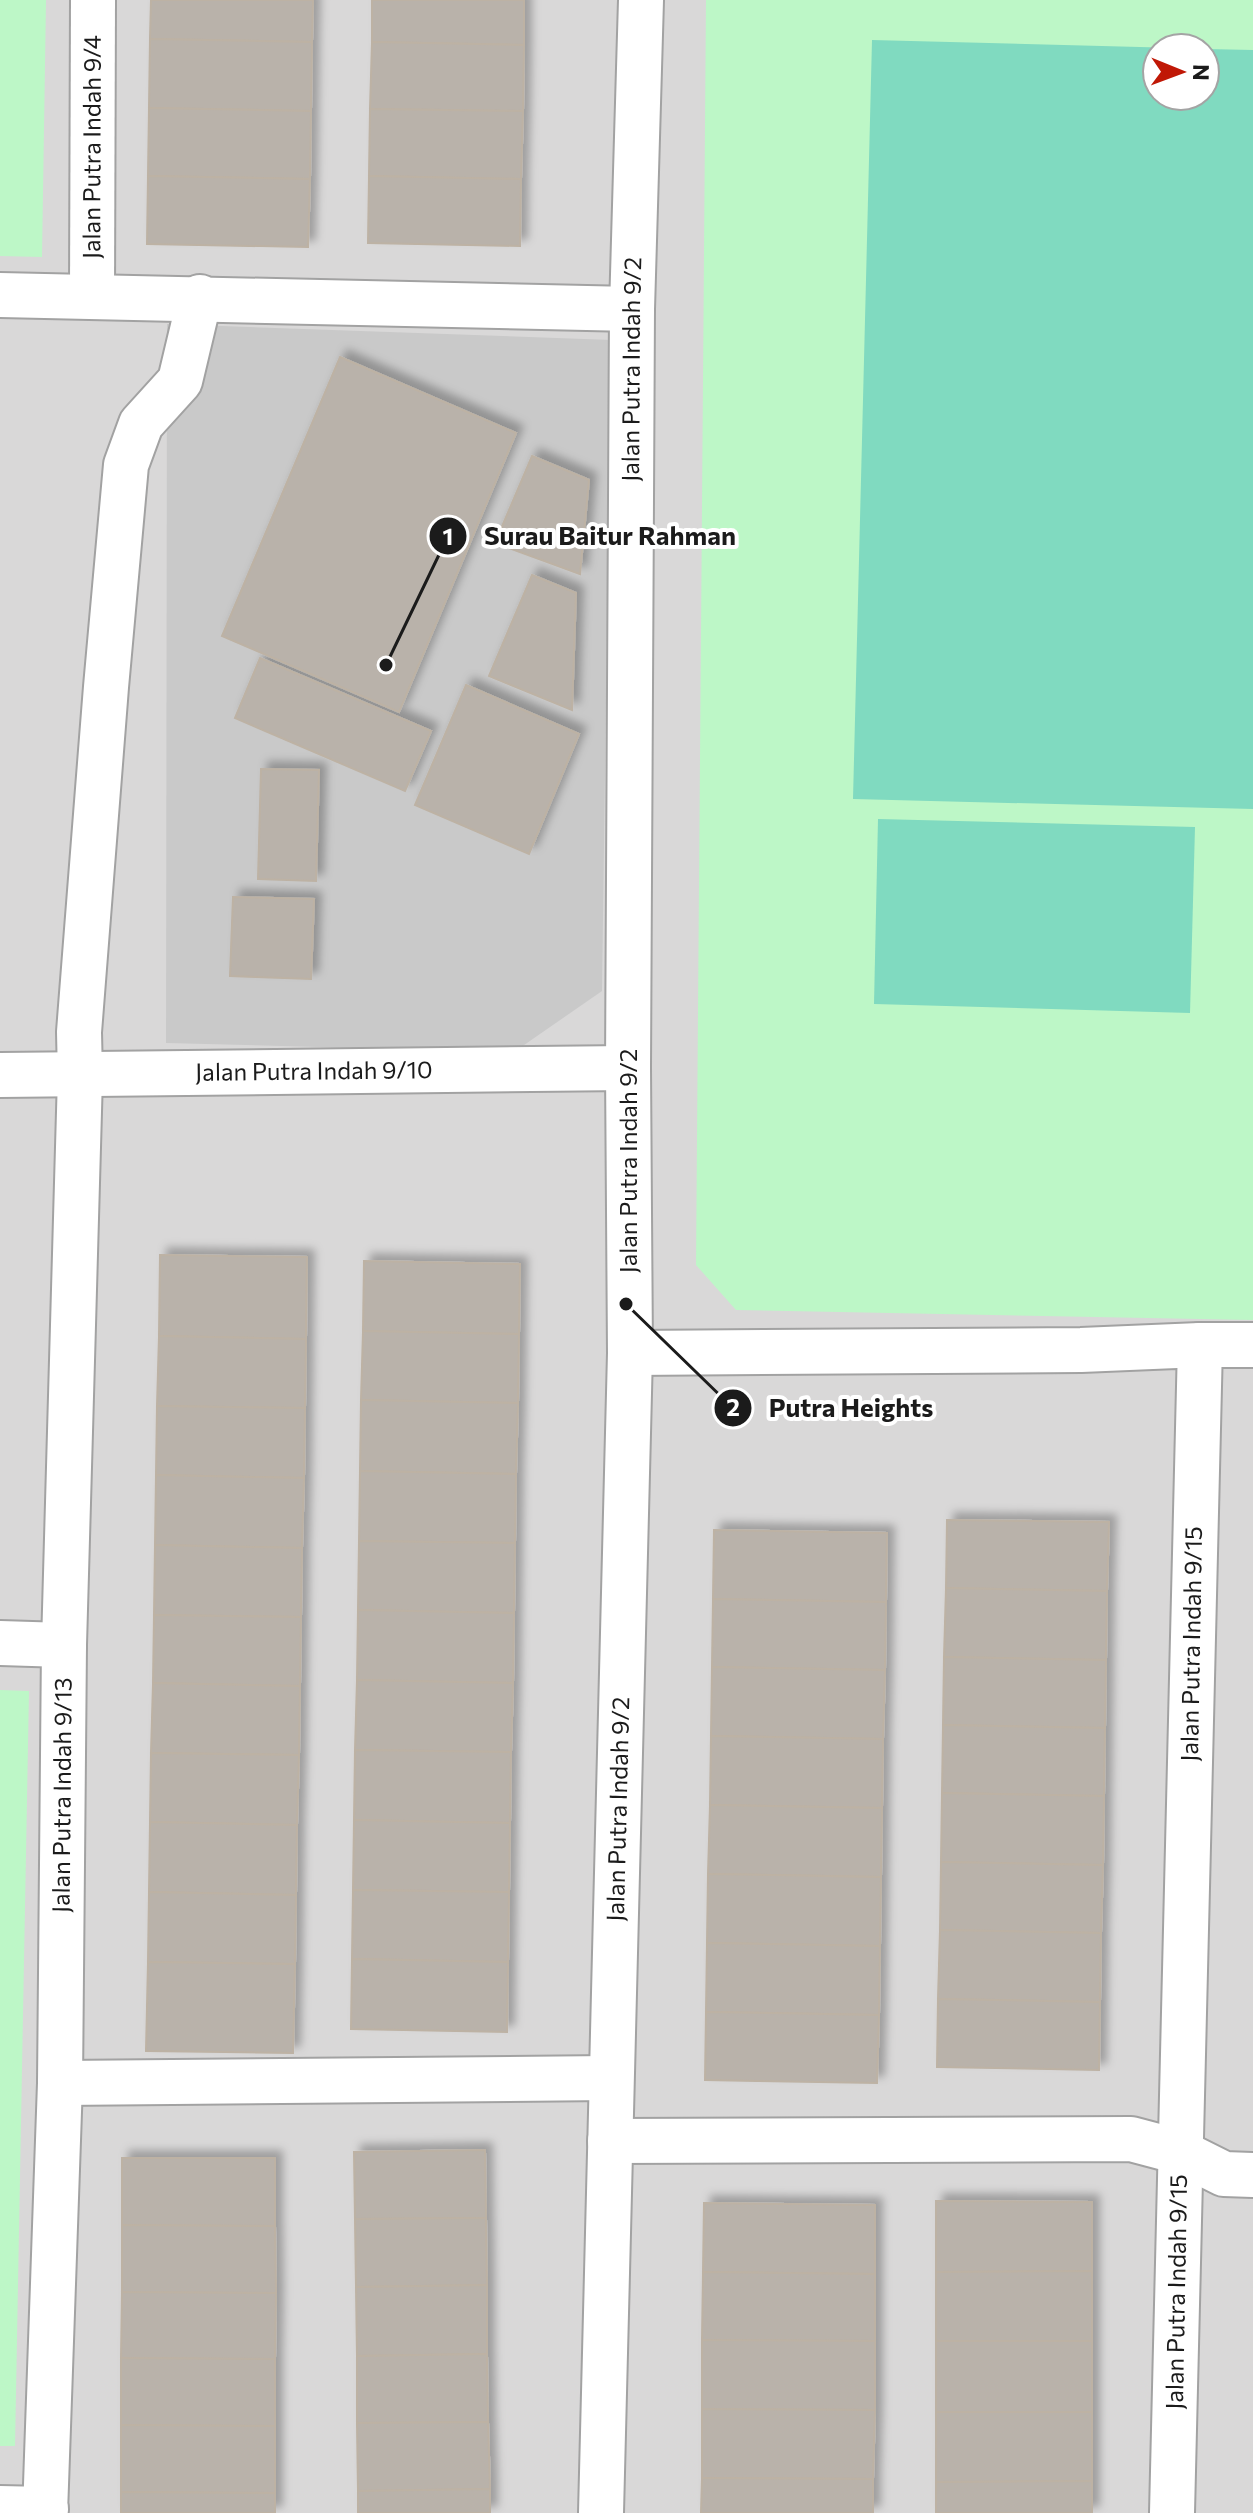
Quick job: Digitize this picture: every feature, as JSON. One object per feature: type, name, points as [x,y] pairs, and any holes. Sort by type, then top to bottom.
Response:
[{"type":"street","name":"Jalan Putra Indah 9/4","points":[[92,295],[93,0]]},
{"type":"street","name":"Jalan Putra Indah 9/2","points":[[601,2513],[630,1353],[628,1068],[632,309],[641,0]]},
{"type":"street","points":[[0,295],[200,297],[632,309]]},
{"type":"street","name":"Jalan Putra Indah 9/13","points":[[46,2511],[60,2083],[64,1645],[79,1032],[126,465],[141,424],[180,381],[189,355],[200,297]]},
{"type":"street","name":"Jalan Putra Indah 9/10","points":[[0,1075],[628,1068]]},
{"type":"street","name":"Jalan Putra Indah 9/15","points":[[1172,2513],[1200,1345]]},
{"type":"street","points":[[630,1353],[1081,1350],[1253,1345]]},
{"type":"street","points":[[0,1643],[64,1645]]},
{"type":"street","points":[[60,2083],[610,2078]]},
{"type":"street","points":[[610,2141],[1131,2139],[1180,2152],[1224,2174],[1253,2175]]},
{"type":"street","points":[[0,2508],[46,2511]]},
{"type":"shaded area","points":[[0,0],[1253,0],[1253,2513],[0,2513]]},
{"type":"shaded area","points":[[167,324],[611,340],[602,991],[514,1052],[166,1043]]},
{"type":"green space","points":[[0,0],[46,0],[42,257],[0,256]]},
{"type":"green space","points":[[706,0],[1253,0],[1253,1320],[736,1310],[696,1265]]},
{"type":"green space","points":[[872,40],[1141,47],[1141,112],[1221,112],[1221,49],[1253,50],[1253,809],[853,799]]},
{"type":"green space","points":[[878,819],[1195,827],[1190,1013],[874,1004]]},
{"type":"green space","points":[[0,1690],[29,1691],[15,2446],[0,2446]]},
{"type":"building","points":[[151,0],[313,0],[312,42],[150,39]]},
{"type":"building","points":[[372,0],[524,0],[524,45],[372,42]]},
{"type":"building","points":[[150,39],[312,42],[311,111],[149,108]]},
{"type":"building","points":[[372,42],[524,45],[523,111],[370,109]]},
{"type":"building","points":[[149,108],[311,111],[310,179],[148,176]]},
{"type":"building","points":[[370,109],[523,111],[521,179],[369,176]]},
{"type":"building","points":[[148,176],[310,179],[308,247],[147,244]]},
{"type":"building","points":[[369,176],[521,179],[520,246],[368,243]]},
{"type":"building","points":[[340,357],[516,433],[399,712],[222,636]]},
{"type":"building","points":[[532,456],[589,480],[580,574],[495,543]]},
{"type":"building","points":[[532,575],[576,593],[572,710],[489,676]]},
{"type":"building","points":[[260,658],[431,731],[405,791],[235,718]]},
{"type":"building","points":[[466,685],[579,734],[529,854],[415,805]]},
{"type":"building","points":[[261,769],[319,770],[316,881],[258,879]]},
{"type":"building","points":[[233,897],[314,899],[311,979],[230,976]]},
{"type":"building","points":[[160,1255],[307,1257],[306,1339],[159,1336]]},
{"type":"building","points":[[364,1261],[520,1264],[519,1334],[363,1331]]},
{"type":"building","points":[[363,1331],[519,1334],[518,1403],[361,1400]]},
{"type":"building","points":[[159,1336],[306,1339],[305,1408],[157,1406]]},
{"type":"building","points":[[361,1400],[518,1403],[516,1474],[360,1471]]},
{"type":"building","points":[[157,1406],[305,1408],[304,1478],[156,1475]]},
{"type":"building","points":[[360,1471],[516,1474],[515,1543],[359,1541]]},
{"type":"building","points":[[156,1475],[304,1478],[302,1548],[155,1545]]},
{"type":"building","points":[[947,1520],[1109,1522],[1107,1591],[946,1588]]},
{"type":"building","points":[[714,1530],[887,1533],[886,1602],[713,1599]]},
{"type":"building","points":[[359,1541],[515,1543],[514,1613],[358,1610]]},
{"type":"building","points":[[155,1545],[302,1548],[301,1617],[154,1615]]},
{"type":"building","points":[[946,1588],[1107,1591],[1106,1660],[944,1657]]},
{"type":"building","points":[[713,1599],[886,1602],[885,1670],[712,1667]]},
{"type":"building","points":[[358,1610],[514,1613],[513,1683],[357,1680]]},
{"type":"building","points":[[154,1615],[301,1617],[300,1686],[153,1683]]},
{"type":"building","points":[[944,1657],[1106,1660],[1105,1728],[943,1725]]},
{"type":"building","points":[[712,1667],[885,1670],[883,1739],[711,1736]]},
{"type":"building","points":[[357,1680],[513,1683],[511,1752],[355,1750]]},
{"type":"building","points":[[153,1683],[300,1686],[299,1755],[151,1753]]},
{"type":"building","points":[[943,1725],[1105,1728],[1104,1796],[942,1793]]},
{"type":"building","points":[[711,1736],[883,1739],[882,1808],[710,1805]]},
{"type":"building","points":[[355,1750],[511,1752],[510,1823],[354,1820]]},
{"type":"building","points":[[151,1753],[299,1755],[297,1825],[150,1822]]},
{"type":"building","points":[[942,1793],[1104,1796],[1103,1865],[941,1862]]},
{"type":"building","points":[[710,1805],[882,1808],[881,1877],[708,1874]]},
{"type":"building","points":[[354,1820],[510,1823],[509,1892],[353,1890]]},
{"type":"building","points":[[150,1822],[297,1825],[296,1895],[149,1892]]},
{"type":"building","points":[[941,1862],[1103,1865],[1101,1933],[940,1930]]},
{"type":"building","points":[[708,1874],[881,1877],[880,1946],[707,1943]]},
{"type":"building","points":[[353,1890],[509,1892],[508,1962],[352,1959]]},
{"type":"building","points":[[149,1892],[296,1895],[295,1964],[148,1962]]},
{"type":"building","points":[[940,1930],[1101,1933],[1100,2002],[938,1999]]},
{"type":"building","points":[[707,1943],[880,1946],[879,2015],[706,2012]]},
{"type":"building","points":[[352,1959],[508,1962],[507,2032],[351,2029]]},
{"type":"building","points":[[148,1962],[295,1964],[293,2053],[146,2051]]},
{"type":"building","points":[[938,1999],[1100,2002],[1099,2070],[937,2067]]},
{"type":"building","points":[[706,2012],[879,2015],[877,2083],[705,2080]]},
{"type":"building","points":[[485,2150],[486,2218],[355,2219],[354,2152]]},
{"type":"building","points":[[122,2158],[275,2158],[275,2226],[122,2225]]},
{"type":"building","points":[[936,2201],[1092,2202],[1092,2271],[936,2272]]},
{"type":"building","points":[[704,2203],[875,2205],[875,2274],[703,2272]]},
{"type":"building","points":[[486,2218],[487,2285],[356,2287],[355,2219]]},
{"type":"building","points":[[122,2225],[275,2226],[276,2293],[122,2292]]},
{"type":"building","points":[[1092,2271],[1092,2341],[936,2341],[936,2272]]},
{"type":"building","points":[[703,2272],[875,2274],[875,2341],[702,2340]]},
{"type":"building","points":[[487,2285],[487,2354],[357,2356],[356,2287]]},
{"type":"building","points":[[122,2292],[276,2293],[275,2359],[121,2358]]},
{"type":"building","points":[[702,2340],[875,2341],[875,2410],[702,2409]]},
{"type":"building","points":[[936,2341],[1092,2341],[1092,2412],[936,2412]]},
{"type":"building","points":[[487,2354],[488,2422],[357,2423],[357,2356]]},
{"type":"building","points":[[121,2358],[275,2359],[275,2426],[121,2425]]},
{"type":"building","points":[[702,2409],[875,2410],[873,2479],[702,2478]]},
{"type":"building","points":[[936,2412],[1092,2412],[1092,2481],[936,2482]]},
{"type":"building","points":[[488,2422],[490,2489],[358,2491],[357,2423]]},
{"type":"building","points":[[121,2425],[275,2426],[275,2493],[121,2492]]},
{"type":"building","points":[[702,2478],[873,2479],[873,2513],[701,2513]]},
{"type":"building","points":[[1092,2481],[1092,2513],[936,2513],[936,2482]]},
{"type":"building","points":[[490,2489],[490,2513],[358,2513],[358,2491]]},
{"type":"building","points":[[121,2492],[275,2493],[275,2513],[121,2513]]},
{"type":"place","name":"Surau Baitur Rahman","points":[[386,665]]},
{"type":"place","name":"Putra Heights","points":[[626,1304]]}]
